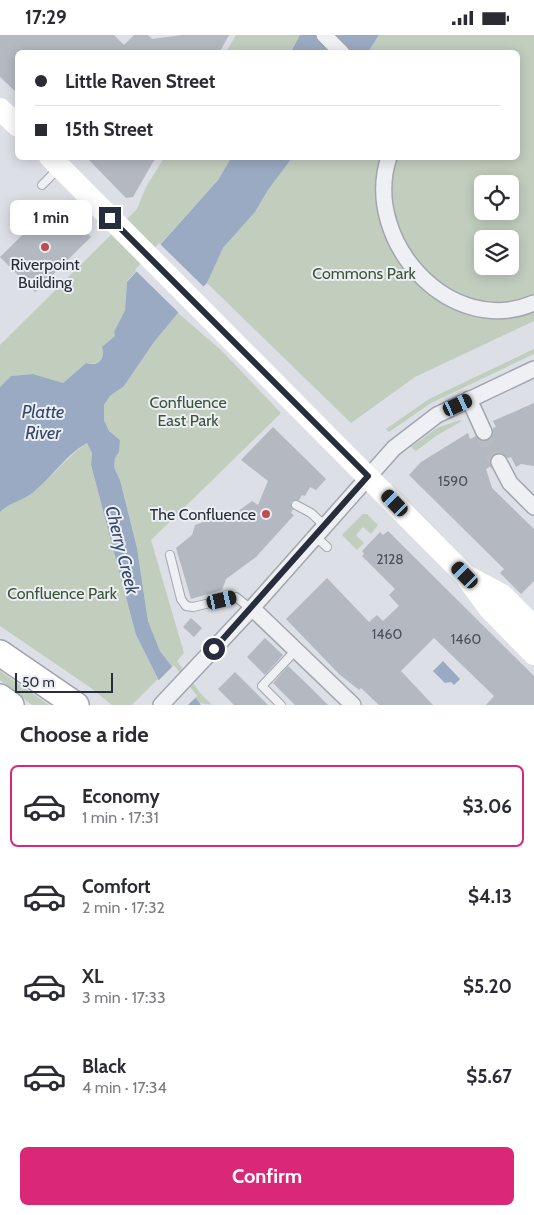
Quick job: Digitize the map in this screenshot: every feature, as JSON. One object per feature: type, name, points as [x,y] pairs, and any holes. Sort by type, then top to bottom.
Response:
[{"type":"main road","points":[[55,162],[224,330],[465,575],[489,608],[534,654]]},
{"type":"main road","points":[[465,575],[502,595],[534,627]]},
{"type":"main road","points":[[0,653],[76,705]]},
{"type":"main road","points":[[0,697],[11,705]]},
{"type":"street","points":[[324,35],[339,50]]},
{"type":"street","points":[[388,160],[383,185],[389,227],[399,250],[420,276],[450,297],[474,306],[507,309],[534,303]]},
{"type":"street","points":[[160,705],[252,608],[394,448],[426,422],[469,399],[534,369]]},
{"type":"street","points":[[469,399],[484,432]]},
{"type":"street","points":[[499,462],[510,483],[534,507]]},
{"type":"street","points":[[252,608],[353,705]]},
{"type":"lane","points":[[42,185],[55,162]]},
{"type":"lane","points":[[296,505],[311,513],[326,547]]},
{"type":"lane","points":[[170,555],[181,599],[185,605],[193,607],[236,597],[252,608]]},
{"type":"lane","points":[[281,705],[262,686],[296,651]]},
{"type":"green space","points":[[236,35],[300,35],[291,50],[227,50]]},
{"type":"green space","name":"Commons Park","points":[[379,35],[534,35],[534,321],[415,377],[351,423],[207,283],[223,248],[255,212],[268,190],[290,160],[520,160],[520,50],[369,50]]},
{"type":"green space","points":[[163,160],[230,160],[218,180],[127,281],[125,310],[114,332],[115,336],[103,347],[104,351],[100,361],[90,364],[86,363],[63,383],[33,374],[11,376],[0,387],[0,345],[137,209],[146,187]]},
{"type":"green space","name":"Confluence East Park","points":[[178,313],[221,350],[281,413],[151,540],[184,653],[177,661],[201,694],[212,705],[199,703],[160,651],[148,621],[137,548],[120,480],[114,467],[115,458],[119,452],[120,440],[109,431],[104,420],[104,405],[110,396],[124,386],[154,342]]},
{"type":"green space","points":[[534,349],[534,354],[431,403],[389,432],[386,429],[429,399]]},
{"type":"green space","points":[[460,420],[462,421],[436,436],[416,451],[411,447],[437,428]]},
{"type":"green space","name":"Confluence Park","points":[[87,443],[92,453],[91,465],[136,635],[158,679],[132,705],[112,705],[91,688],[0,626],[0,512],[7,506],[31,494]]},
{"type":"green space","points":[[363,514],[367,514],[378,525],[371,534],[363,527],[356,535],[364,543],[357,550],[342,535]]},
{"type":"green space","points":[[0,671],[49,705],[32,705],[0,680]]},
{"type":"water","points":[[300,35],[379,35],[369,50],[292,50]]},
{"type":"water","name":"Platte River","points":[[230,160],[290,160],[268,190],[255,212],[223,248],[207,283],[178,313],[154,342],[124,386],[110,396],[104,405],[104,420],[109,431],[120,440],[119,452],[115,458],[114,467],[120,480],[137,548],[148,621],[160,651],[201,705],[181,705],[160,683],[136,635],[91,465],[92,453],[87,443],[65,460],[31,494],[7,506],[0,512],[0,387],[11,376],[33,374],[63,383],[86,363],[94,364],[100,361],[103,355],[102,347],[115,336],[114,332],[125,310],[127,282],[218,180]]},
{"type":"water","points":[[443,661],[460,679],[454,685],[451,682],[445,683],[433,671]]},
{"type":"pier","points":[[159,243],[205,288],[180,314],[135,270]]},
{"type":"pier","points":[[174,665],[197,696],[188,705],[178,705],[157,682]]},
{"type":"building","points":[[0,35],[114,35],[124,45],[134,35],[148,35],[152,39],[182,35],[229,35],[221,50],[15,50],[15,91],[0,77]]},
{"type":"building","points":[[89,160],[154,160],[133,197],[126,198]]},
{"type":"building","name":"Riverpoint Building","points":[[56,202],[91,237],[35,292],[0,257]]},
{"type":"building","points":[[534,403],[534,466],[521,464],[516,467],[511,457],[508,458],[499,453],[491,457],[491,466],[486,469],[492,488],[534,529],[534,581],[521,594],[500,573],[504,569],[409,475],[421,462],[468,433],[470,439],[476,436],[483,441],[488,440],[493,433],[493,428],[496,427],[493,421]]},
{"type":"building","name":"The Confluence","points":[[273,427],[326,479],[316,490],[310,487],[305,496],[302,495],[299,500],[291,502],[293,509],[291,513],[294,515],[256,557],[226,579],[222,590],[191,599],[176,548],[192,535],[195,525],[227,513],[230,517],[252,501],[258,505],[268,481],[241,460]]},
{"type":"building","points":[[388,531],[534,676],[534,705],[486,705],[494,696],[434,638],[401,671],[433,705],[379,705],[361,688],[359,690],[339,674],[286,619],[327,578],[369,622],[377,615],[383,621],[399,606],[389,595],[395,589],[362,556],[364,554],[362,551],[380,532],[383,535]]},
{"type":"building","points":[[191,618],[202,628],[194,637],[183,627]]},
{"type":"building","points":[[265,638],[283,655],[265,675],[247,657]]},
{"type":"building","points":[[288,666],[328,705],[295,705],[273,683]]},
{"type":"building","points":[[235,672],[268,705],[234,705],[218,689]]},
{"type":"tunnel","points":[[484,432],[483,435],[496,462],[499,462]]},
{"type":"place","name":"Riverpoint Building","points":[[45,247]]},
{"type":"place","name":"The Confluence","points":[[266,514]]},
{"type":"route","points":[[110,218],[368,476],[214,649]]},
{"type":"water label","name":"Cherry Creek","points":[[122,550]]}]
